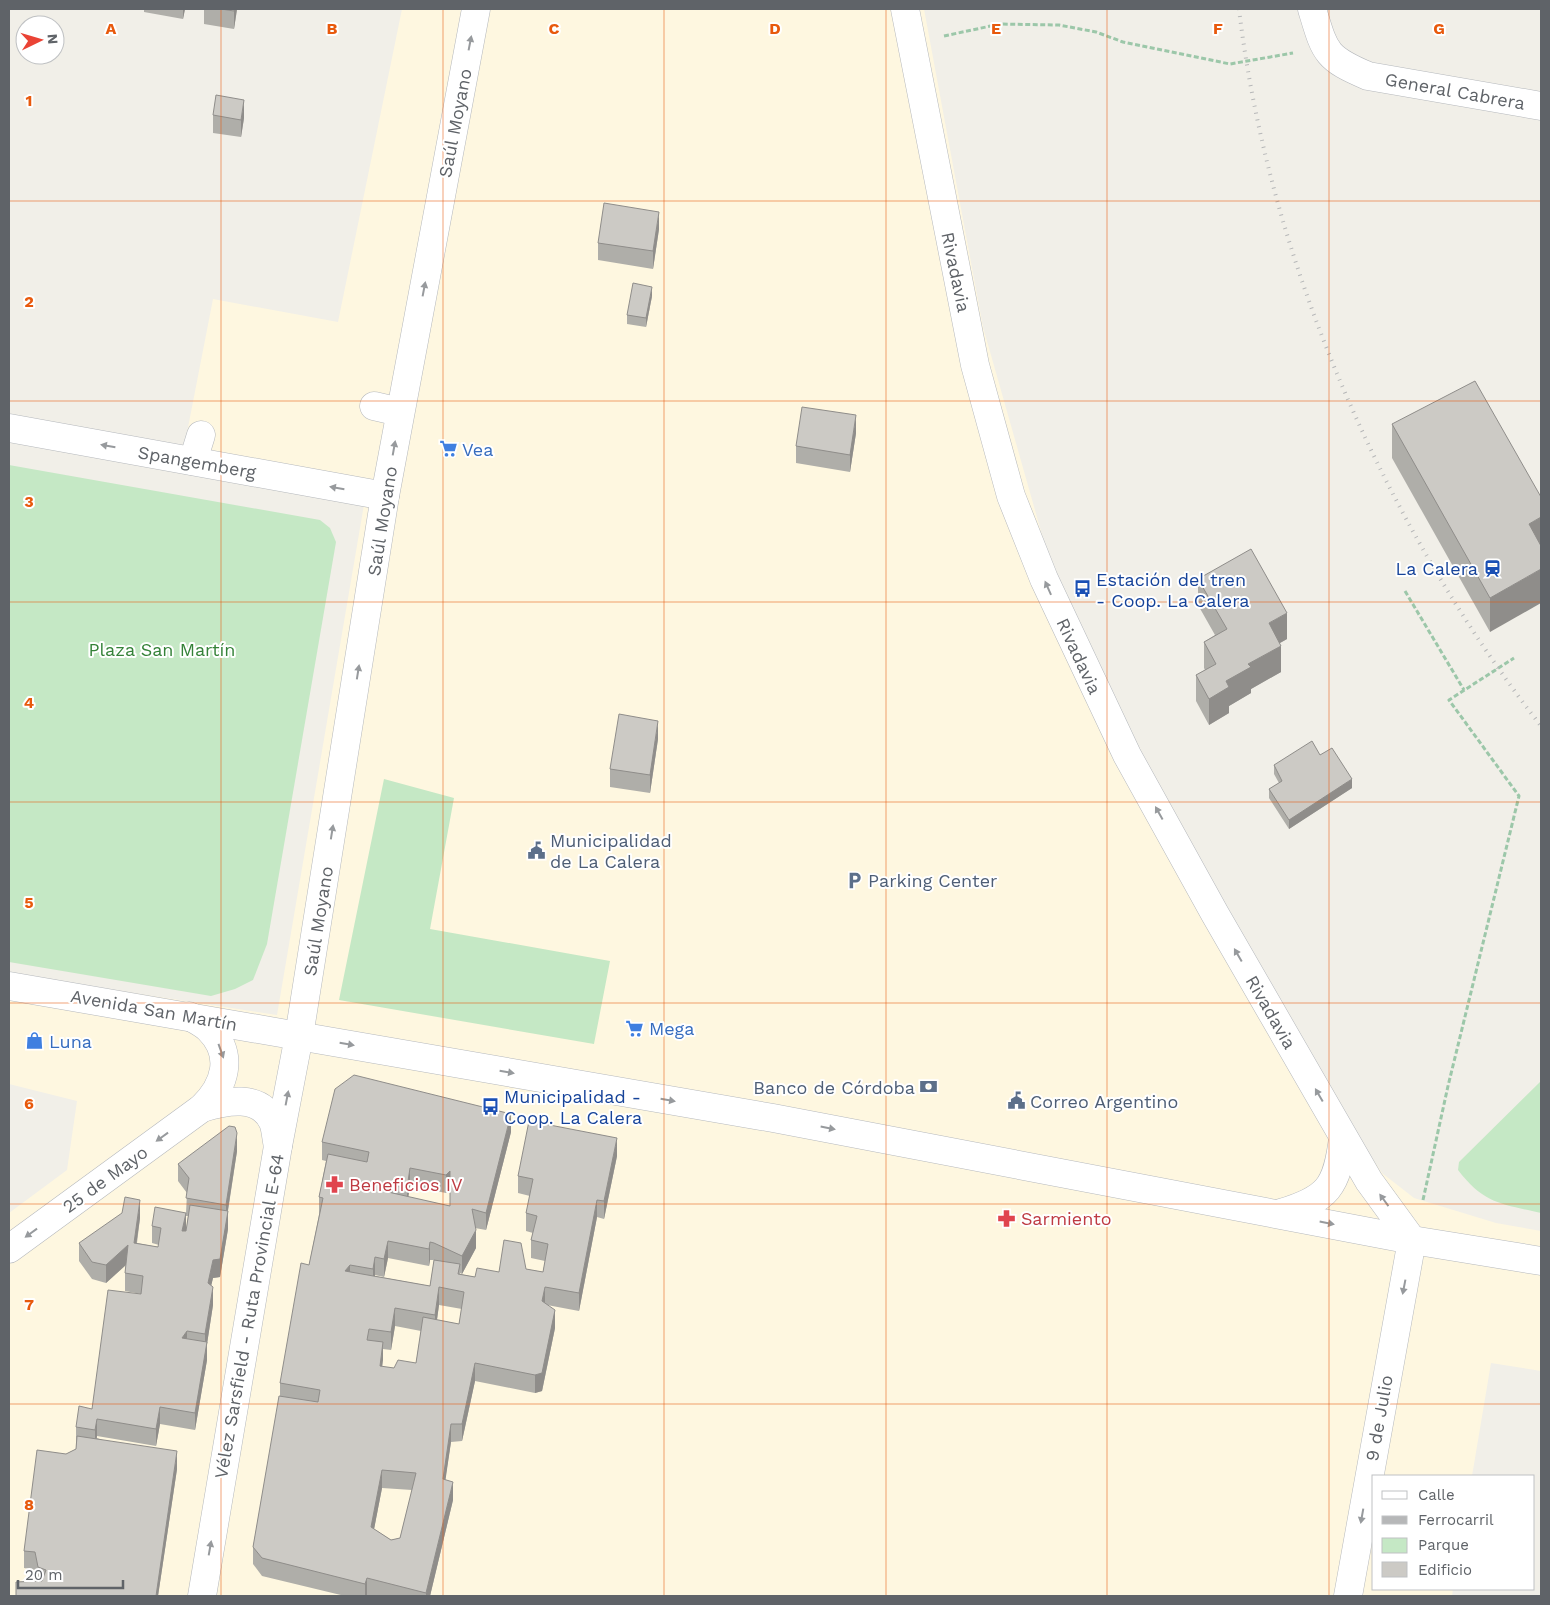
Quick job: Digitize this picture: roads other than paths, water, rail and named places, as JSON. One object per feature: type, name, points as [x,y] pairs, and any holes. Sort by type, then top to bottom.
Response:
[{"type":"street","name":"Saúl Moyano","points":[[299,1036],[385,496],[476,9]]},
{"type":"street","name":"Rivadavia","points":[[905,9],[975,366],[1018,515],[1048,587],[1127,755],[1343,1138],[1369,1181],[1412,1240]]},
{"type":"street","name":"General Cabrera","points":[[1312,9],[1323,46],[1341,65],[1368,76],[1541,106]]},
{"type":"street","points":[[374,406],[400,412]]},
{"type":"street","name":"Spangemberg","points":[[9,428],[385,496]]},
{"type":"street","points":[[193,461],[201,435]]},
{"type":"street","name":"Avenida San Martín","points":[[9,986],[774,1118],[1280,1213],[1412,1240],[1541,1260]]},
{"type":"street","name":"25 de Mayo","points":[[9,1249],[202,1108],[215,1095],[222,1078],[224,1059],[219,1043],[209,1029],[189,1016]]},
{"type":"street","name":"Vélez Sarsfield - Ruta Provincial E-64","points":[[202,1596],[278,1146],[299,1036]]},
{"type":"street","name":"25 de Mayo","points":[[202,1108],[226,1101],[247,1102],[262,1109],[273,1122],[278,1146]]},
{"type":"street","points":[[1280,1213],[1308,1205],[1322,1196],[1334,1180],[1340,1160],[1343,1138]]},
{"type":"street","name":"9 de Julio","points":[[1348,1596],[1412,1240]]},
{"type":"railway","points":[[1239,9],[1254,104],[1277,200],[1307,294],[1343,387],[1385,478],[1432,565],[1484,648],[1541,726]]},
{"type":"place","name":"Vea","points":[[448,449]]},
{"type":"place","name":"La Calera","points":[[1492,568]]},
{"type":"place","name":"Estación del tren - Coop. La Calera","points":[[1082,589]]},
{"type":"place","name":"Municipalidad de La Calera","points":[[536,850]]},
{"type":"place","name":"Parking Center","points":[[854,880]]},
{"type":"place","name":"Mega","points":[[635,1028]]},
{"type":"place","name":"Luna","points":[[35,1041]]},
{"type":"place","name":"Banco de Córdoba","points":[[929,1087]]},
{"type":"place","name":"Correo Argentino","points":[[1016,1101]]},
{"type":"place","name":"Municipalidad - Coop. La Calera","points":[[490,1106]]},
{"type":"place","name":"Beneficios IV","points":[[335,1184]]},
{"type":"place","name":"Sarmiento","points":[[1007,1218]]},
{"type":"park label","name":"Plaza San Martín","points":[[162,649]]}]
